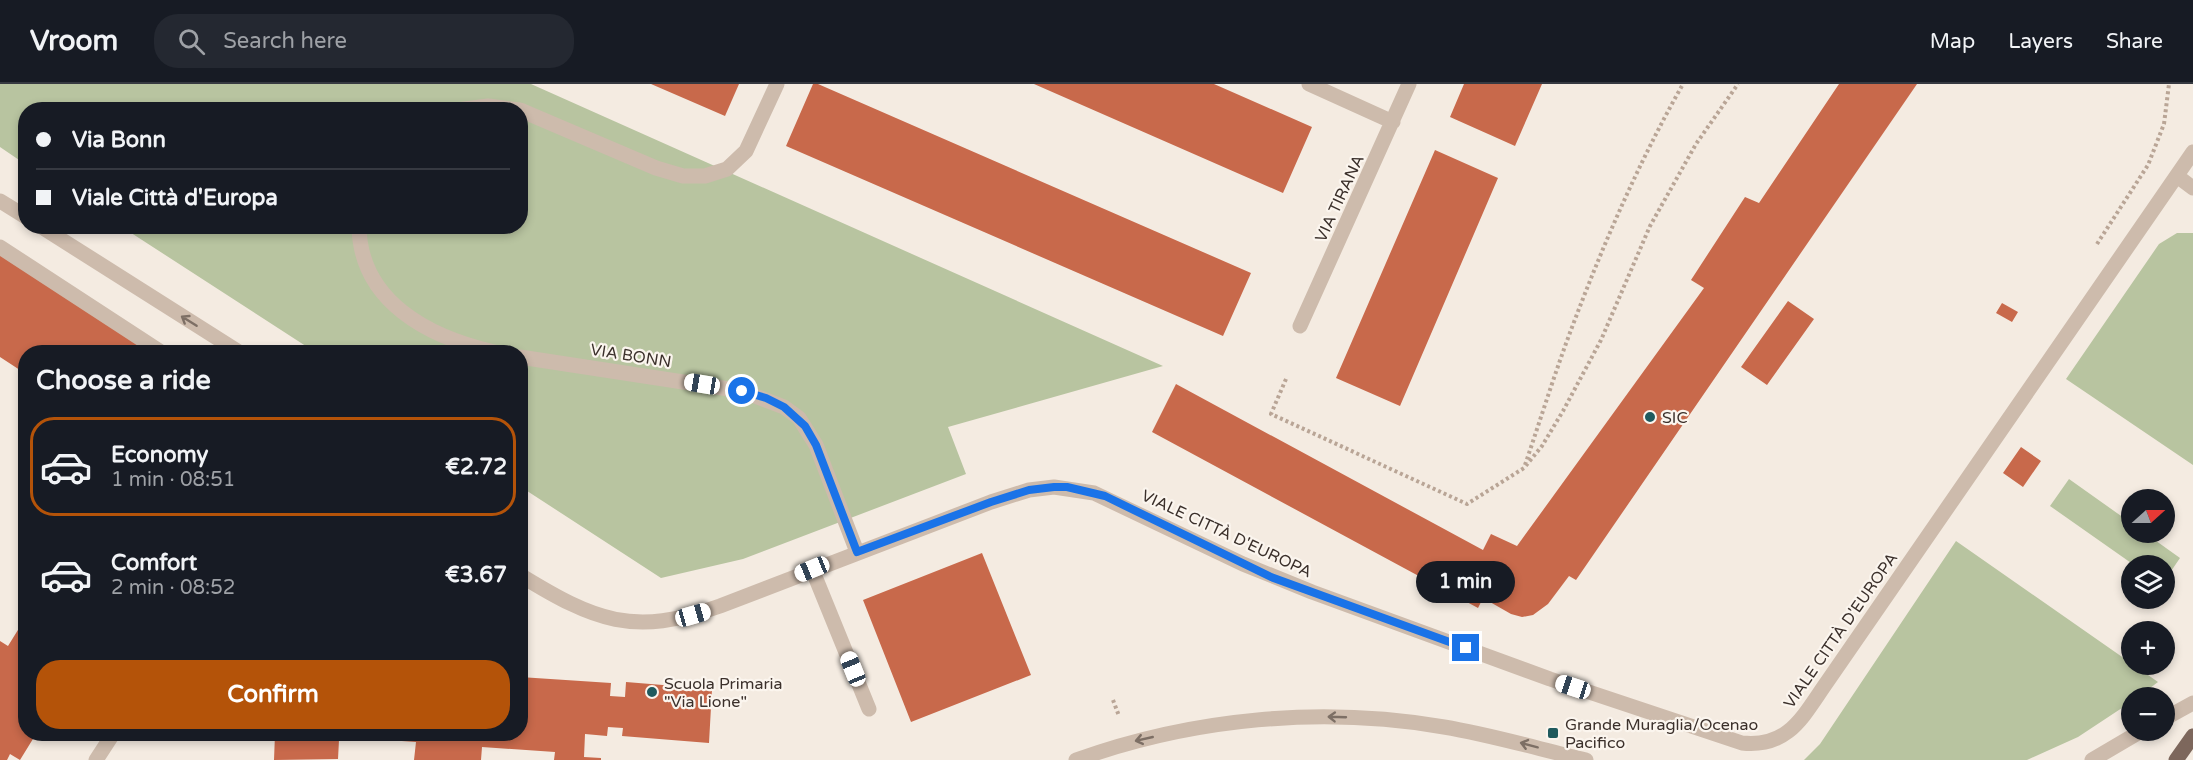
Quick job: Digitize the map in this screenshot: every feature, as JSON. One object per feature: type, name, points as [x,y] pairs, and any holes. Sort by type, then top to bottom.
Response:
[{"type":"main road","points":[[2176,760],[2193,736]]},
{"type":"street","points":[[528,113],[656,168],[683,176],[705,176],[727,169],[746,151],[777,84]]},
{"type":"street","points":[[1309,84],[1393,122]]},
{"type":"street","name":"VIA TIRANA","points":[[1300,326],[1409,84]]},
{"type":"street","name":"VIALE CITTÀ D'EUROPA","points":[[528,580],[561,600],[590,613],[617,621],[663,621],[705,611],[857,552],[1029,490],[1054,487],[1083,490],[1119,503],[1250,567],[1350,607],[1550,679],[1742,743],[1773,742],[1788,732],[1827,682],[2193,152]]},
{"type":"street","points":[[2177,176],[2193,188]]},
{"type":"street","points":[[0,201],[18,213]]},
{"type":"street","points":[[53,234],[228,345]]},
{"type":"street","points":[[360,234],[366,266],[376,285],[392,302],[419,324],[438,335],[471,345]]},
{"type":"street","points":[[0,247],[150,345]]},
{"type":"street","name":"VIA BONN","points":[[528,358],[742,391],[766,398],[784,407],[799,418],[816,445],[857,552]]},
{"type":"street","points":[[812,569],[870,709]]},
{"type":"street","points":[[2175,713],[2193,703]]},
{"type":"street","points":[[1076,760],[1137,741],[1205,727],[1269,718],[1336,717],[1444,727],[1505,739],[1586,760]]},
{"type":"street","points":[[96,760],[108,741]]},
{"type":"street","points":[[2092,760],[2124,741]]},
{"type":"path","points":[[1524,468],[1595,267],[1654,135],[1683,84]]},
{"type":"path","points":[[1286,379],[1271,414],[1467,504],[1524,468],[1542,446],[1601,340],[1650,226],[1696,144],[1738,84]]},
{"type":"path","points":[[2093,250],[2148,165],[2164,124],[2169,84]]},
{"type":"path","points":[[1113,700],[1119,716]]},
{"type":"green space","points":[[0,84],[531,84],[1163,366],[948,427],[966,474],[743,559],[661,578],[528,492],[528,345],[304,345],[133,234],[528,234],[528,102],[18,102],[18,159],[0,147]]},
{"type":"green space","points":[[2177,233],[2193,233],[2193,465],[2066,379],[2159,244]]},
{"type":"green space","points":[[2069,479],[2121,516],[2121,543],[2159,543],[2180,558],[2175,565],[2175,555],[2121,556],[2050,506]]},
{"type":"green space","points":[[1956,541],[2121,656],[2121,675],[2148,675],[2158,682],[2151,687],[2121,687],[2121,709],[2078,737],[2027,760],[1804,760],[1820,744]]},
{"type":"building","points":[[651,84],[739,84],[725,116]]},
{"type":"building","points":[[813,84],[818,84],[1251,273],[1223,336],[786,146]]},
{"type":"building","points":[[1034,84],[1214,84],[1312,127],[1283,193]]},
{"type":"building","points":[[1464,84],[1542,84],[1515,146],[1450,117]]},
{"type":"building","name":"SIC","points":[[1839,84],[1917,84],[1576,580],[1569,576],[1548,604],[1533,615],[1522,617],[1511,614],[1483,598],[1478,608],[1152,432],[1176,384],[1483,550],[1491,534],[1517,546],[1704,288],[1691,280],[1745,197],[1759,203]]},
{"type":"building","points":[[1435,150],[1498,178],[1400,406],[1336,378]]},
{"type":"building","points":[[0,254],[142,345],[18,345],[18,369],[0,357]]},
{"type":"building","points":[[1788,301],[1814,319],[1767,385],[1741,367]]},
{"type":"building","points":[[2002,303],[2018,312],[2012,322],[1996,313]]},
{"type":"building","points":[[2021,447],[2041,461],[2023,487],[2003,473]]},
{"type":"building","points":[[982,553],[1031,675],[911,722],[863,600]]},
{"type":"building","points":[[18,630],[18,741],[32,741],[20,760],[10,754],[7,760],[0,760],[0,641],[8,646]]},
{"type":"building","points":[[528,678],[611,683],[610,696],[625,697],[626,682],[712,689],[709,743],[622,736],[623,728],[608,727],[607,736],[585,734],[584,757],[601,758],[601,760],[554,760],[555,752],[482,747],[481,760],[414,760],[416,742],[402,741],[528,741]]},
{"type":"building","points":[[275,741],[339,741],[338,759],[274,760]]},
{"type":"place","name":"SIC","points":[[1650,417]]},
{"type":"place","name":"Scuola Primaria \"Via Lione\"","points":[[652,692]]},
{"type":"place","name":"Grande Muraglia/Ocenao Pacifico","points":[[1553,733]]},
{"type":"route","points":[[742,391],[766,398],[784,407],[799,418],[805,426],[816,445],[857,552],[1029,490],[1067,487],[1105,496],[1271,577],[1466,648]]}]
